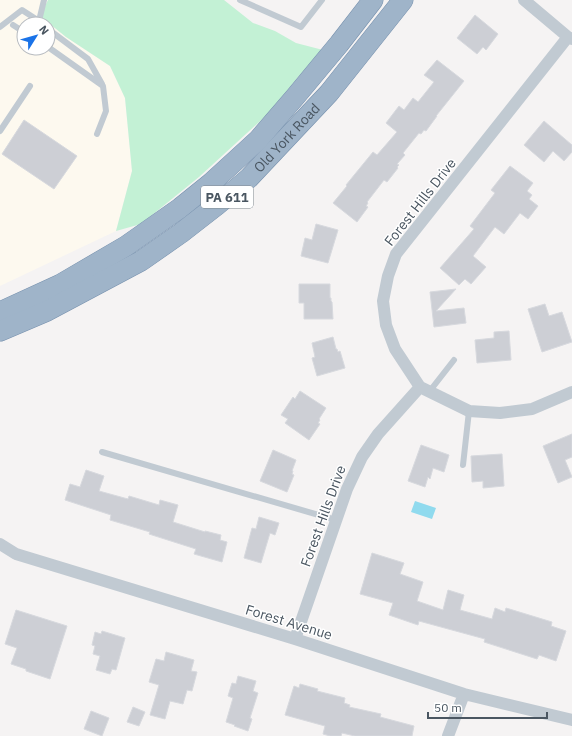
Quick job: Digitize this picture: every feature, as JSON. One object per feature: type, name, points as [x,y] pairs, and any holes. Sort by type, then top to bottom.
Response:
[{"type":"highway","name":"Old York Road","points":[[0,312],[61,284],[126,246],[180,208],[211,183],[258,140],[339,44],[373,0]]},
{"type":"highway","name":"Old York Road","points":[[0,331],[47,311],[141,261],[181,233],[250,178],[329,93],[403,0]]},
{"type":"street","points":[[524,0],[570,38]]},
{"type":"street","name":"Forest Hills Drive","points":[[295,639],[347,489],[362,457],[378,434],[425,389],[395,349],[386,325],[383,301],[388,276],[396,254],[570,38]]},
{"type":"street","points":[[425,389],[469,412],[500,413],[532,408],[572,392]]},
{"type":"street","name":"Forest Avenue","points":[[0,544],[16,554],[295,639],[464,694],[572,720]]},
{"type":"street","points":[[448,736],[464,694]]},
{"type":"lane","points":[[41,16],[44,0]]},
{"type":"lane","points":[[240,0],[301,27],[322,0]]},
{"type":"lane","points":[[0,27],[22,10],[30,16]]},
{"type":"lane","points":[[56,35],[88,59],[102,86],[106,111],[97,134]]},
{"type":"lane","points":[[56,52],[102,86]]},
{"type":"lane","points":[[0,131],[30,86]]},
{"type":"lane","points":[[425,389],[454,360]]},
{"type":"lane","points":[[463,465],[469,412]]},
{"type":"lane","points":[[102,452],[336,520]]},
{"type":"shaded area","points":[[0,0],[48,0],[40,16],[16,16],[16,56],[56,56],[56,29],[110,66],[125,98],[132,171],[116,231],[0,286]]},
{"type":"green space","points":[[48,0],[224,0],[253,23],[275,31],[296,43],[323,50],[298,77],[270,112],[199,177],[141,224],[116,231],[132,171],[125,98],[110,66],[56,29],[56,16],[40,16]]},
{"type":"water","points":[[415,501],[436,508],[432,519],[411,512]]},
{"type":"building","points":[[475,15],[498,34],[486,50],[483,47],[477,54],[457,38]]},
{"type":"building","points":[[437,60],[464,81],[426,131],[424,130],[421,134],[419,133],[403,153],[405,155],[397,164],[399,165],[397,167],[398,168],[387,182],[384,180],[367,202],[368,203],[366,206],[368,207],[357,222],[333,203],[373,152],[377,155],[397,132],[386,123],[399,106],[404,110],[413,98],[418,102],[434,82],[424,75]]},
{"type":"building","points":[[24,120],[77,156],[54,189],[2,154]]},
{"type":"building","points":[[544,121],[572,145],[572,152],[564,161],[553,151],[544,162],[524,145]]},
{"type":"building","points":[[510,166],[533,183],[527,191],[532,195],[529,199],[538,206],[528,219],[520,213],[504,234],[495,227],[473,256],[486,267],[471,284],[465,279],[459,285],[440,268],[474,229],[470,226],[495,193],[491,190]]},
{"type":"building","points":[[316,224],[338,230],[328,263],[301,256],[305,238],[312,240]]},
{"type":"building","points":[[299,284],[330,284],[333,319],[304,319],[304,303],[299,303]]},
{"type":"building","points":[[456,289],[436,311],[464,308],[466,323],[434,327],[430,292]]},
{"type":"building","points":[[545,304],[549,316],[562,312],[572,342],[542,352],[528,309]]},
{"type":"building","points":[[509,331],[511,360],[477,363],[475,340],[494,338],[494,332]]},
{"type":"building","points":[[333,337],[336,349],[338,352],[340,351],[345,368],[317,376],[312,358],[315,357],[312,343]]},
{"type":"building","points":[[300,391],[326,408],[319,419],[320,420],[318,423],[320,424],[309,440],[285,423],[288,419],[281,415],[293,397],[295,399]]},
{"type":"building","points":[[572,434],[572,457],[565,460],[572,477],[558,483],[543,446]]},
{"type":"building","points":[[421,445],[449,455],[444,472],[433,468],[430,479],[428,477],[425,487],[408,481]]},
{"type":"building","points":[[273,450],[296,460],[292,471],[292,474],[294,475],[287,492],[260,481]]},
{"type":"building","points":[[502,454],[504,486],[483,488],[483,481],[472,482],[471,456]]},
{"type":"building","points":[[86,470],[104,476],[99,491],[128,499],[129,496],[159,505],[160,500],[178,505],[173,522],[205,532],[221,535],[220,540],[227,542],[222,562],[194,554],[196,549],[149,534],[150,532],[110,520],[111,515],[65,500],[70,484],[80,487]]},
{"type":"building","points":[[259,517],[279,523],[275,535],[270,533],[261,563],[244,558],[252,528],[256,529]]},
{"type":"building","points":[[372,553],[404,563],[400,574],[423,582],[417,601],[443,610],[448,590],[464,595],[460,610],[492,619],[495,608],[505,612],[506,608],[552,622],[551,626],[566,631],[556,661],[539,655],[537,659],[484,642],[485,639],[419,621],[418,625],[389,615],[393,603],[360,594]]},
{"type":"building","points":[[16,610],[67,626],[50,679],[11,664],[17,648],[5,644]]},
{"type":"building","points":[[102,631],[125,638],[116,670],[112,669],[110,674],[96,670],[100,656],[93,654],[95,646],[92,645],[95,632],[101,634]]},
{"type":"building","points":[[166,652],[194,660],[191,671],[197,672],[192,691],[187,690],[183,704],[170,701],[165,719],[150,715],[159,685],[149,682],[156,659],[164,661]]},
{"type":"building","points":[[238,676],[256,681],[253,691],[258,693],[250,718],[252,719],[248,731],[226,722],[233,698],[228,696],[232,683],[236,684]]},
{"type":"building","points":[[300,684],[318,689],[317,691],[345,698],[344,703],[350,705],[349,707],[381,714],[380,717],[414,726],[412,736],[355,736],[342,733],[341,736],[330,736],[323,734],[325,726],[285,715],[294,686],[299,688]]},
{"type":"building","points":[[133,707],[145,712],[139,726],[127,722]]},
{"type":"building","points":[[91,711],[109,718],[102,736],[84,729]]}]
